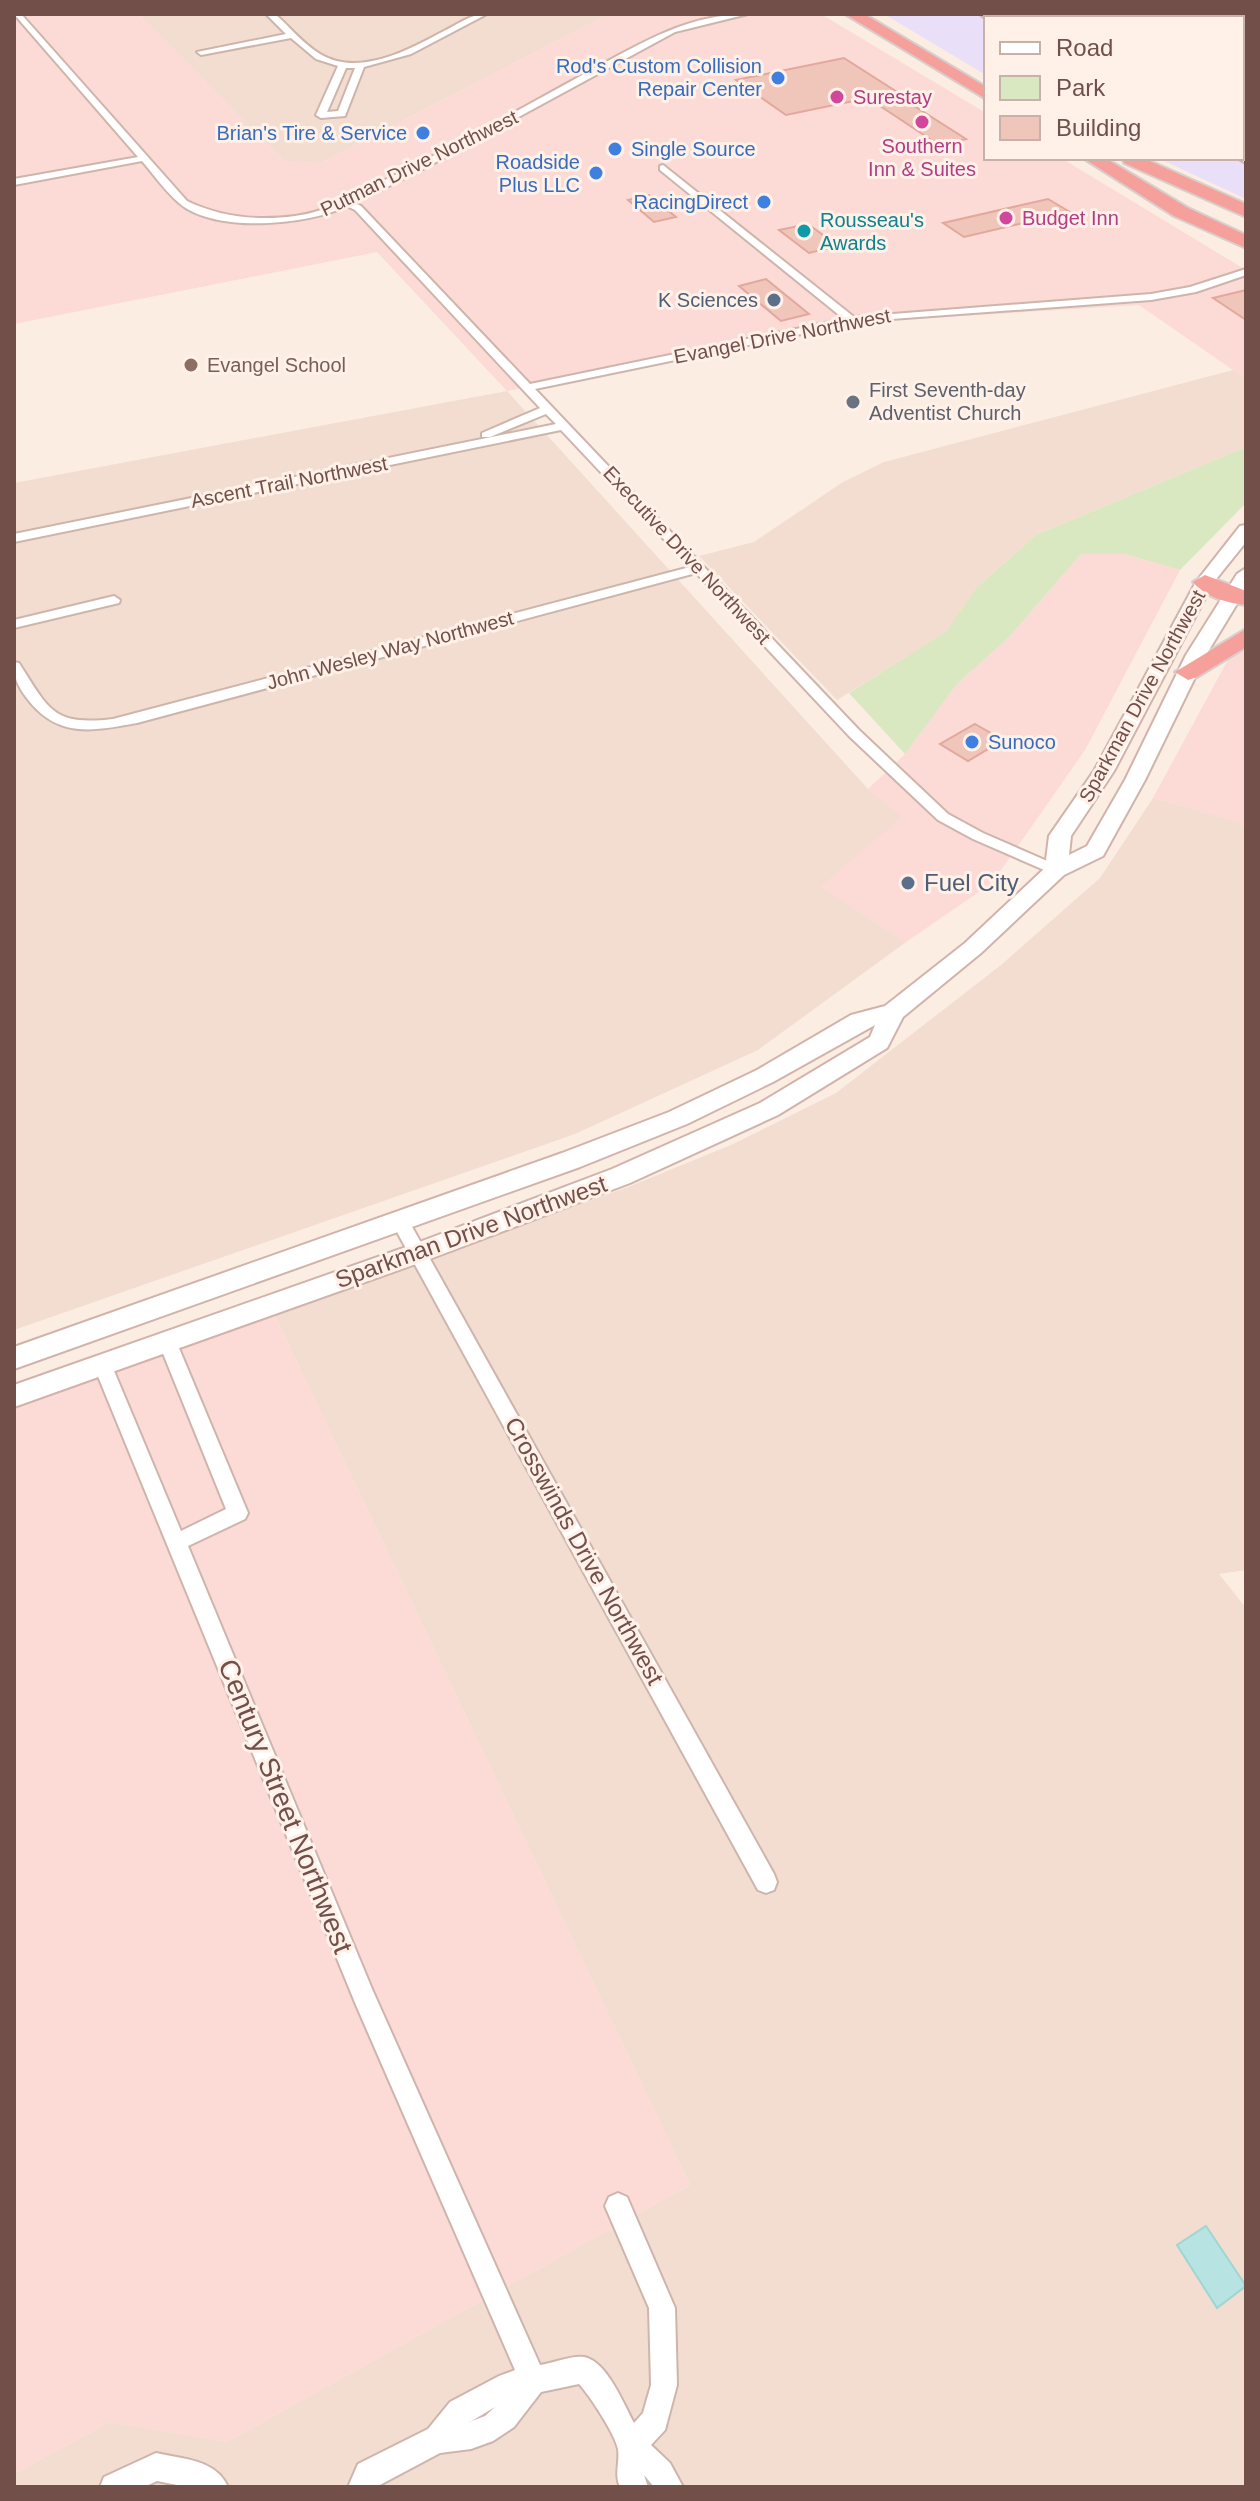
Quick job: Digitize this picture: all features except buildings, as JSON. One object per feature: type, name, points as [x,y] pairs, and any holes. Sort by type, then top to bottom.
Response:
[{"type":"highway","points":[[856,15],[984,90]]},
{"type":"highway","points":[[1095,160],[1181,212],[1246,242]]},
{"type":"highway","points":[[1133,160],[1246,211]]},
{"type":"highway","points":[[1181,212],[1214,244],[1246,263]]},
{"type":"highway","points":[[1205,582],[1242,587]]},
{"type":"highway","points":[[1188,672],[1246,636]]},
{"type":"main road","name":"Sparkman Drive Northwest","points":[[1056,870],[1060,836],[1104,771],[1205,582],[1246,530]]},
{"type":"main road","name":"Sparkman Drive Northwest","points":[[14,1358],[678,1118],[765,1076],[859,1021],[893,1012],[973,948],[1056,870],[1095,851],[1135,780],[1188,672],[1242,587]]},
{"type":"main road","name":"Sparkman Drive Northwest","points":[[14,1396],[418,1253],[621,1176],[769,1109],[879,1042],[893,1012]]},
{"type":"street","name":"Putman Drive Northwest","points":[[16,14],[184,203],[218,217],[252,221],[295,219],[348,203],[672,30],[744,14]]},
{"type":"street","points":[[270,14],[317,56],[343,64],[381,61],[483,14]]},
{"type":"street","points":[[201,52],[295,35]]},
{"type":"street","points":[[343,64],[321,115],[342,114],[361,64]]},
{"type":"street","points":[[14,182],[145,158]]},
{"type":"street","points":[[663,168],[853,321]]},
{"type":"street","name":"Executive Drive Northwest","points":[[348,203],[358,208],[530,387],[854,733],[943,817],[1056,870]]},
{"type":"street","name":"Evangel Drive Northwest","points":[[530,387],[853,321],[902,314],[1151,297],[1227,280],[1246,272]]},
{"type":"street","name":"Evangel Drive Northwest","points":[[1227,280],[1246,280]]},
{"type":"street","points":[[458,448],[549,408]]},
{"type":"street","name":"Ascent Trail Northwest","points":[[14,538],[565,426]]},
{"type":"street","name":"John Wesley Way Northwest","points":[[14,666],[24,685],[54,721],[78,728],[137,719],[701,568]]},
{"type":"street","points":[[14,624],[114,600]]},
{"type":"street","name":"Crosswinds Drive Northwest","points":[[400,1221],[766,1882]]},
{"type":"street","points":[[167,1341],[238,1513],[177,1542]]},
{"type":"street","name":"Century Street Northwest","points":[[102,1364],[471,2247],[533,2380]]},
{"type":"street","points":[[618,2206],[662,2308],[664,2385],[655,2420],[632,2445],[630,2479],[634,2487]]},
{"type":"street","points":[[362,2487],[368,2474],[438,2439],[473,2438],[493,2426],[509,2414],[533,2380],[583,2370],[602,2387],[632,2445],[660,2468],[669,2487]]},
{"type":"street","points":[[114,2487],[156,2467],[201,2476],[214,2487]]},
{"type":"shaded area","points":[[14,14],[138,14],[284,161],[321,163],[609,14],[821,14],[984,112],[984,160],[1064,160],[1246,270],[1246,379],[1139,305],[895,320],[507,391],[377,252],[14,324]]},
{"type":"shaded area","points":[[138,14],[609,14],[321,163],[285,162]]},
{"type":"shaded area","points":[[884,14],[1246,14],[1246,199],[1162,160],[1244,160],[1244,16],[984,16],[984,74]]},
{"type":"shaded area","points":[[1233,370],[1246,379],[1246,447],[1036,535],[976,588],[948,631],[837,700],[699,556],[754,542],[843,482],[884,462]]},
{"type":"shaded area","points":[[507,391],[868,789],[903,817],[821,887],[906,942],[758,1050],[575,1134],[14,1330],[14,483]]},
{"type":"shaded area","points":[[1081,554],[1125,554],[1180,570],[1085,750],[992,883],[906,942],[820,887],[902,817],[868,789],[905,754],[957,684],[1009,637]]},
{"type":"shaded area","points":[[1246,650],[1246,830],[1238,822],[1153,798],[1229,658]]},
{"type":"shaded area","points":[[1153,798],[1239,822],[1246,830],[1246,1570],[1219,1574],[1246,1608],[1246,2487],[14,2487],[14,2474],[110,2422],[227,2442],[690,2185],[274,1314],[628,1187],[731,1145],[836,1093],[1001,965],[1100,878]]},
{"type":"shaded area","points":[[274,1314],[690,2185],[227,2442],[110,2422],[14,2474],[14,1407]]},
{"type":"green space","points":[[1246,447],[1246,503],[1180,570],[1125,554],[1081,554],[1009,637],[957,684],[905,754],[849,693],[947,631],[976,588],[1036,535]]},
{"type":"water","points":[[1206,2226],[1246,2286],[1217,2308],[1177,2245]]},
{"type":"place","name":"Rod's Custom Collision Repair Center","points":[[778,78]]},
{"type":"place","name":"Surestay","points":[[837,97]]},
{"type":"place","name":"Southern Inn & Suites","points":[[922,122]]},
{"type":"place","name":"Brian's Tire & Service","points":[[423,133]]},
{"type":"place","name":"Single Source","points":[[615,149]]},
{"type":"place","name":"Roadside Plus LLC","points":[[596,173]]},
{"type":"place","name":"RacingDirect","points":[[764,202]]},
{"type":"place","name":"Budget Inn","points":[[1006,218]]},
{"type":"place","name":"Rousseau's Awards","points":[[804,231]]},
{"type":"place","name":"K Sciences","points":[[774,300]]},
{"type":"place","name":"Evangel School","points":[[191,365]]},
{"type":"place","name":"First Seventh-day Adventist Church","points":[[853,402]]},
{"type":"place","name":"Sunoco","points":[[972,742]]},
{"type":"place","name":"Fuel City","points":[[908,883]]}]
